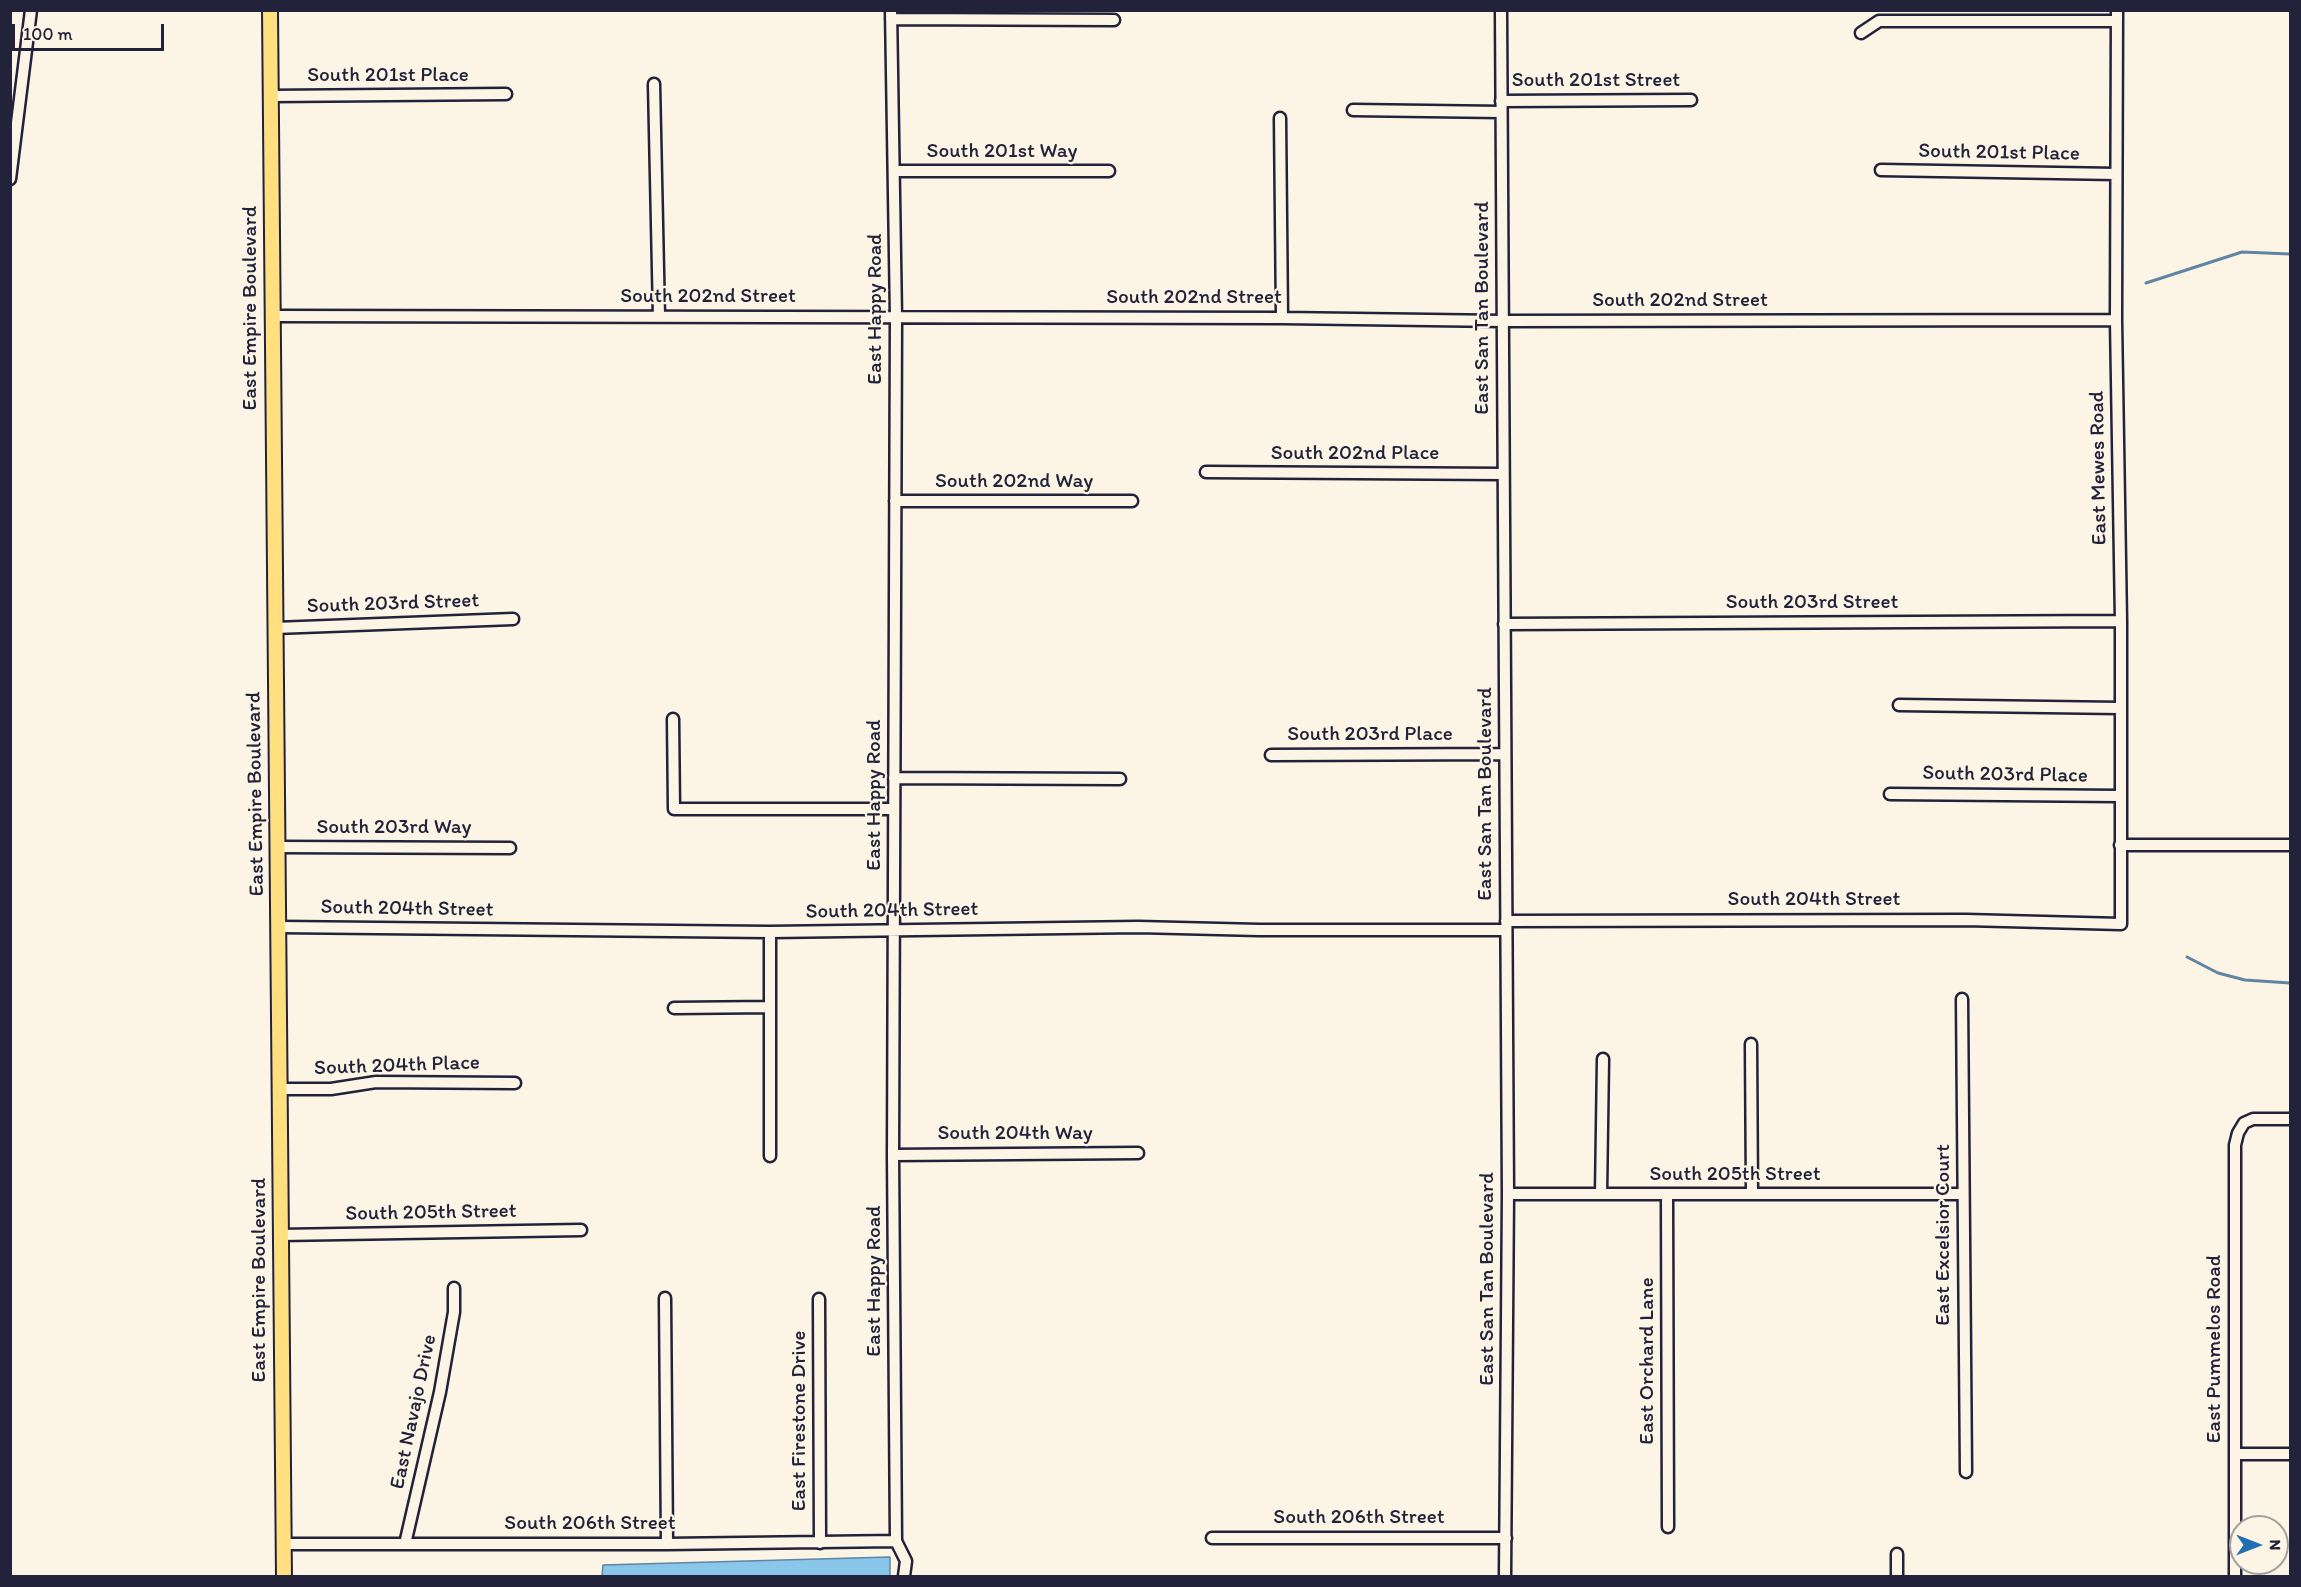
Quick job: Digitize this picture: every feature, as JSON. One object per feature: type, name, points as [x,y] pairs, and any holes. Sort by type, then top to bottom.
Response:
[{"type":"main road","name":"East Empire Boulevard","points":[[270,10],[284,1576]]},
{"type":"street","points":[[10,179],[31,10]]},
{"type":"street","name":"East San Tan Boulevard","points":[[1501,10],[1508,1194],[1505,1576]]},
{"type":"street","points":[[891,15],[1114,20]]},
{"type":"street","name":"East Happy Road","points":[[891,15],[896,317],[893,1155],[896,1541],[906,1561],[904,1576]]},
{"type":"street","points":[[1861,33],[1879,21],[2117,16]]},
{"type":"street","name":"East Mewes Road","points":[[2117,16],[2116,320],[2121,621],[2121,924]]},
{"type":"street","points":[[654,84],[659,317]]},
{"type":"street","name":"South 201st Place","points":[[271,96],[506,94]]},
{"type":"street","name":"South 201st Street","points":[[1501,101],[1691,100]]},
{"type":"street","points":[[1353,110],[1502,112]]},
{"type":"street","points":[[1280,118],[1282,318]]},
{"type":"street","name":"South 201st Place","points":[[1881,170],[2116,174]]},
{"type":"street","name":"South 201st Way","points":[[894,171],[1109,171]]},
{"type":"street","name":"South 202nd Street","points":[[272,316],[1282,318],[1503,321],[2116,320]]},
{"type":"street","name":"South 202nd Place","points":[[1206,472],[1503,474]]},
{"type":"street","name":"South 202nd Way","points":[[895,501],[1132,501]]},
{"type":"street","name":"South 203rd Street","points":[[275,628],[513,620]]},
{"type":"street","name":"South 203rd Street","points":[[1504,624],[2121,621]]},
{"type":"street","points":[[1899,705],[2120,708]]},
{"type":"street","points":[[673,719],[674,809],[894,809]]},
{"type":"street","name":"South 203rd Place","points":[[1271,755],[1505,754]]},
{"type":"street","points":[[894,778],[1120,779]]},
{"type":"street","name":"South 203rd Place","points":[[1890,794],[2120,796]]},
{"type":"street","points":[[2120,845],[2290,845]]},
{"type":"street","name":"South 203rd Way","points":[[278,848],[510,848]]},
{"type":"street","name":"South 204th Street","points":[[279,927],[770,932],[1138,927],[1259,930],[1943,920],[2121,924]]},
{"type":"street","points":[[770,932],[770,1156]]},
{"type":"street","name":"East Excelsior Court","points":[[1962,999],[1966,1472]]},
{"type":"street","points":[[674,1008],[770,1007]]},
{"type":"street","points":[[1751,1044],[1752,1194]]},
{"type":"street","points":[[1601,1194],[1603,1059]]},
{"type":"street","name":"South 204th Place","points":[[280,1089],[331,1089],[376,1082],[514,1083]]},
{"type":"street","name":"East Pummelos Road","points":[[2235,1576],[2235,1145],[2238,1133],[2244,1124],[2253,1119],[2290,1119]]},
{"type":"street","name":"South 204th Way","points":[[893,1155],[1138,1153]]},
{"type":"street","name":"South 205th Street","points":[[1508,1194],[1963,1194]]},
{"type":"street","name":"East Orchard Lane","points":[[1667,1194],[1668,1527]]},
{"type":"street","name":"South 205th Street","points":[[281,1235],[581,1230]]},
{"type":"street","name":"East Navajo Drive","points":[[405,1544],[440,1392],[454,1312],[453,1288]]},
{"type":"street","points":[[665,1298],[667,1544]]},
{"type":"street","name":"East Firestone Drive","points":[[819,1299],[820,1542]]},
{"type":"street","points":[[2235,1454],[2290,1454]]},
{"type":"street","name":"South 206th Street","points":[[1212,1538],[1506,1538]]},
{"type":"street","name":"South 206th Street","points":[[284,1544],[667,1544],[896,1541]]},
{"type":"street","points":[[1897,1554],[1897,1576]]},
{"type":"water","points":[[890,1557],[890,1576],[602,1576],[603,1565]]},
{"type":"waterway","points":[[2146,283],[2242,252],[2290,254]]},
{"type":"waterway","points":[[2187,957],[2218,973],[2245,980],[2290,983]]}]
